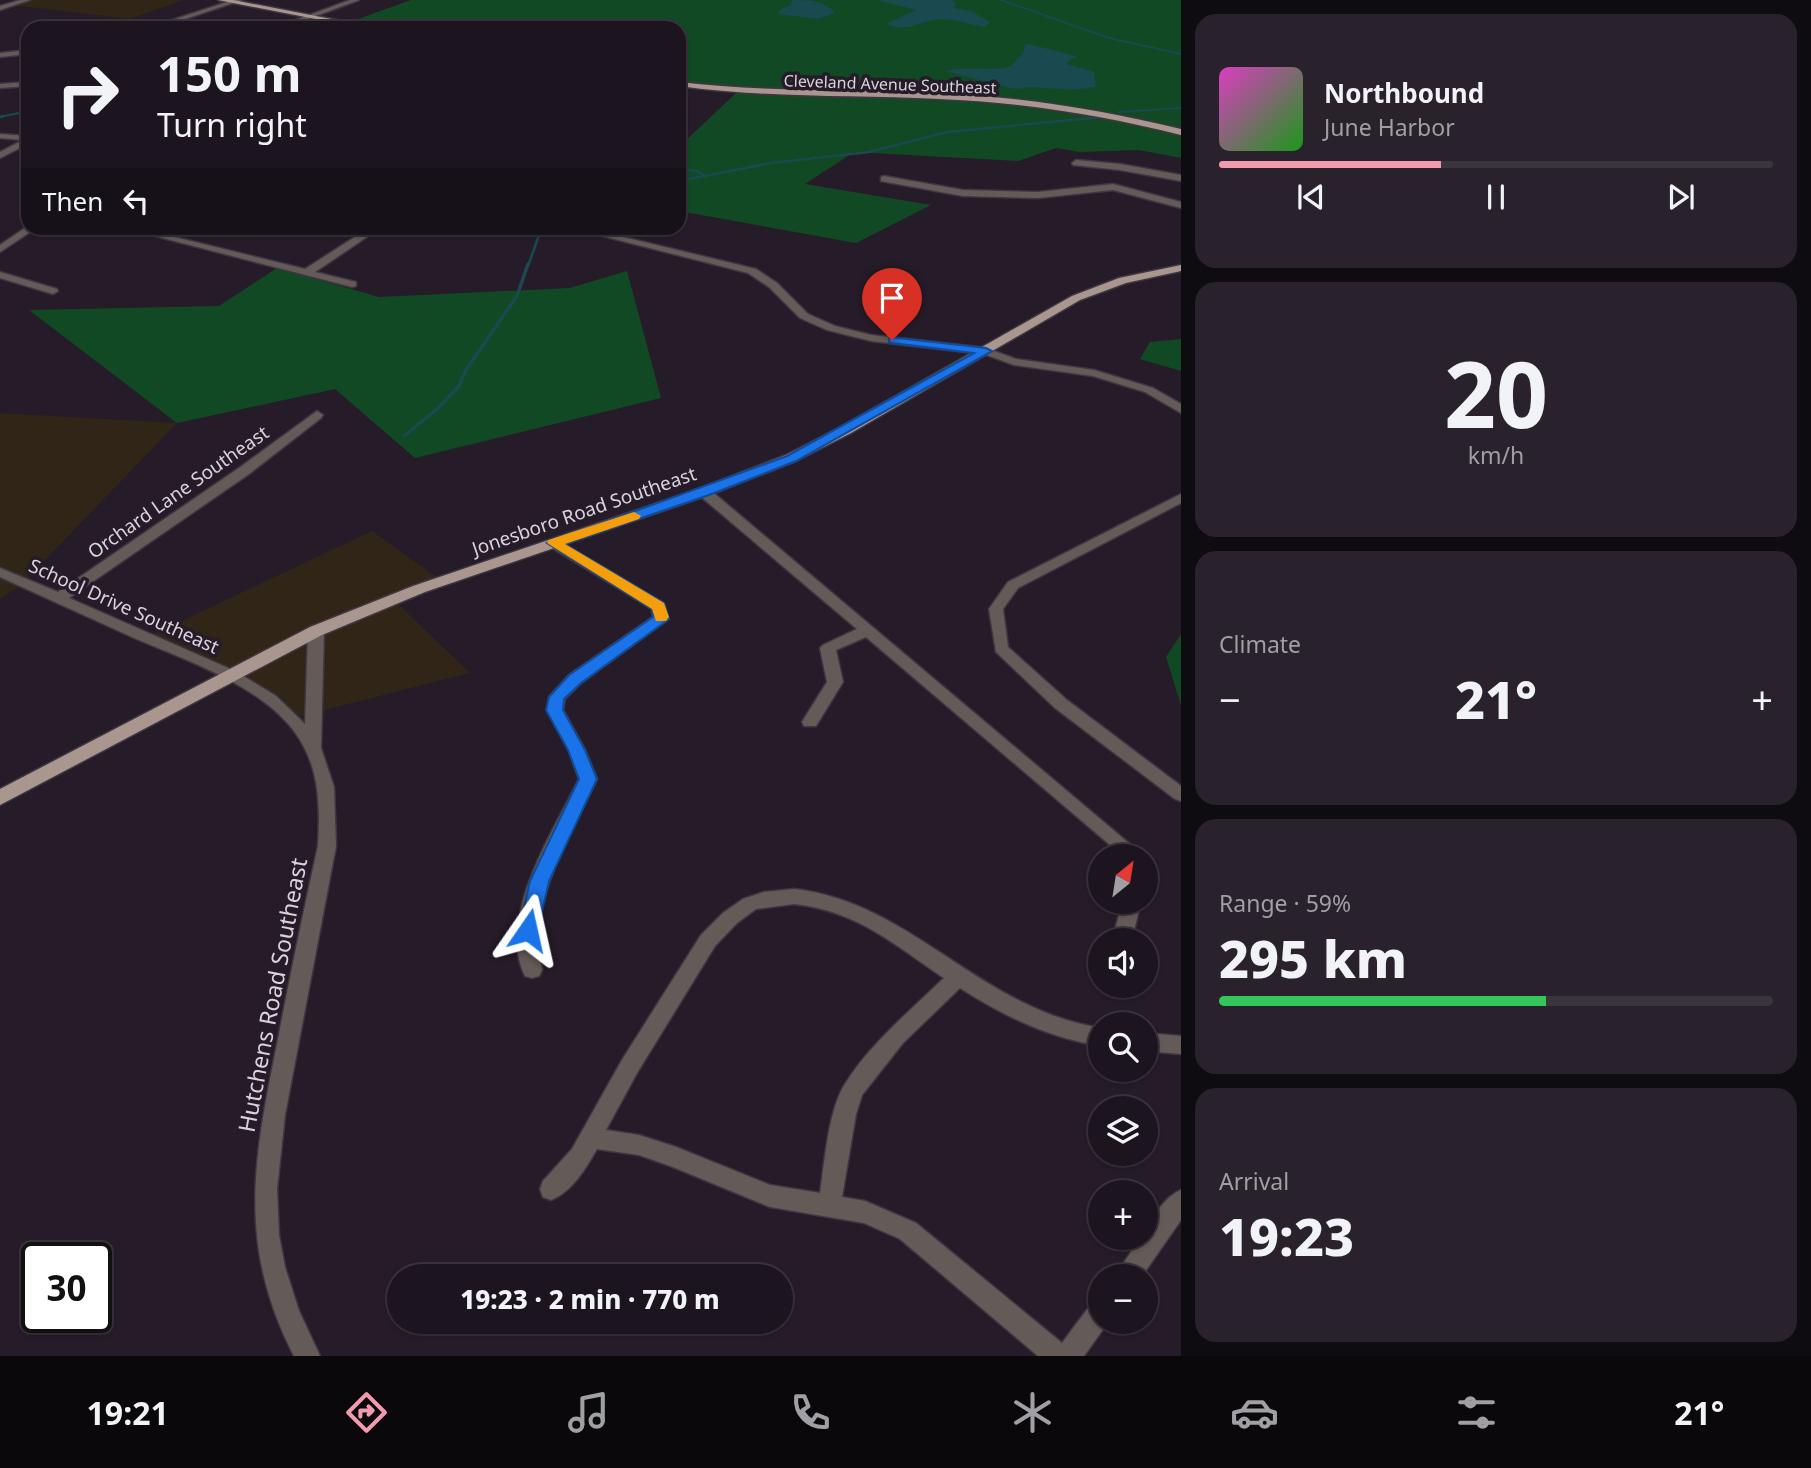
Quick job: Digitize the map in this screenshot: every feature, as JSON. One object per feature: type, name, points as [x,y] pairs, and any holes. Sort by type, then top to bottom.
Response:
[{"type":"main road","points":[[221,0],[337,21]]},
{"type":"main road","name":"Cleveland Avenue Southeast","points":[[686,85],[797,95],[999,100],[1094,113],[1181,132]]},
{"type":"main road","name":"Jonesboro Road Southeast","points":[[0,798],[316,631],[419,589],[704,492],[791,458],[986,351],[1076,298],[1098,288],[1181,268]]},
{"type":"street","points":[[0,8],[27,0]]},
{"type":"street","points":[[296,21],[356,0]]},
{"type":"street","points":[[174,21],[236,1]]},
{"type":"street","points":[[0,55],[21,53]]},
{"type":"street","points":[[0,86],[21,84]]},
{"type":"street","points":[[0,136],[21,139]]},
{"type":"street","points":[[0,155],[21,144]]},
{"type":"street","points":[[1076,163],[1120,166],[1181,178]]},
{"type":"street","points":[[884,179],[963,193],[1010,192],[1038,195],[1113,187],[1181,205]]},
{"type":"street","points":[[0,249],[21,235]]},
{"type":"street","points":[[157,235],[352,284]]},
{"type":"street","points":[[307,272],[363,235]]},
{"type":"street","points":[[605,235],[752,271],[773,285],[804,316],[831,328],[871,338],[986,351],[1014,362],[1094,373],[1149,390],[1181,409]]},
{"type":"street","points":[[0,275],[53,291]]},
{"type":"street","name":"Orchard Lane Southeast","points":[[59,598],[244,471],[317,415]]},
{"type":"street","points":[[704,492],[1121,844]]},
{"type":"street","points":[[1181,498],[1013,585],[996,609],[1001,649],[1061,704],[1181,795]]},
{"type":"street","points":[[532,970],[527,945],[539,881],[588,779],[577,750],[555,710],[557,697],[575,679],[661,619],[659,607],[554,543]]},
{"type":"street","name":"School Drive Southeast","points":[[0,572],[233,675]]},
{"type":"street","points":[[810,722],[835,682],[828,648],[868,630]]},
{"type":"street","points":[[313,749],[316,631]]},
{"type":"street","name":"Hutchens Road Southeast","points":[[233,675],[276,706],[304,732],[324,782],[328,816],[327,846],[275,1105],[267,1171],[267,1234],[278,1288],[292,1329],[307,1356]]},
{"type":"street","points":[[551,1189],[570,1174],[592,1138],[614,1093],[710,937],[735,913],[761,900],[789,896],[818,898],[848,907],[883,924],[959,977],[1032,1020],[1088,1036]]},
{"type":"street","points":[[829,1205],[845,1114],[853,1090],[895,1037],[959,977]]},
{"type":"street","points":[[1158,1043],[1181,1045]]},
{"type":"street","points":[[592,1138],[639,1145],[676,1157],[770,1196],[865,1212],[908,1231],[1058,1356]]},
{"type":"street","points":[[1136,1264],[1181,1202]]},
{"type":"street","points":[[1068,1356],[1088,1329]]},
{"type":"shaded area","points":[[27,0],[184,0],[130,19],[12,5]]},
{"type":"shaded area","points":[[792,0],[821,3],[835,13],[817,19],[778,14],[780,10],[791,5]]},
{"type":"shaded area","points":[[877,0],[952,0],[956,3],[954,8],[971,11],[990,22],[985,27],[940,19],[907,27],[893,26],[886,24],[916,10]]},
{"type":"shaded area","points":[[1025,45],[1075,56],[1077,58],[1069,60],[1067,64],[1094,72],[1096,87],[1072,90],[1032,87],[1015,89],[945,71],[1010,67],[1023,53]]},
{"type":"shaded area","points":[[0,413],[177,423],[20,586],[0,599]]},
{"type":"shaded area","points":[[372,531],[442,581],[392,598],[470,673],[297,717],[143,639]]},
{"type":"green space","points":[[411,0],[1181,0],[1181,158],[1139,150],[1080,152],[1056,148],[1018,161],[854,152],[805,184],[931,205],[856,243],[686,212],[686,140],[736,93],[686,86],[686,21],[353,21]]},
{"type":"green space","points":[[277,268],[379,297],[570,288],[627,271],[661,398],[415,458],[335,389],[177,423],[29,310],[219,306]]},
{"type":"green space","points":[[1181,339],[1181,371],[1140,359],[1150,342]]},
{"type":"green space","points":[[1181,634],[1181,705],[1166,657]]},
{"type":"waterway","points":[[1001,0],[1109,38],[1181,54]]},
{"type":"waterway","points":[[1119,112],[1181,108]]},
{"type":"waterway","points":[[3,116],[0,117],[21,112]]},
{"type":"waterway","points":[[705,176],[771,163],[869,152],[947,132],[1103,117],[1091,118]]},
{"type":"waterway","points":[[686,170],[697,171],[705,176]]},
{"type":"waterway","points":[[686,180],[705,176]]},
{"type":"waterway","points":[[528,266],[540,235]]},
{"type":"waterway","points":[[404,436],[438,408],[459,386],[466,370],[517,296],[528,264]]},
{"type":"slow traffic","points":[[634,516],[554,543],[659,607],[661,617]]},
{"type":"route","points":[[528,930],[539,881],[588,779],[577,750],[555,710],[557,697],[575,679],[661,619],[659,607],[554,543],[704,492],[791,458],[842,433],[986,351],[892,340]]}]
